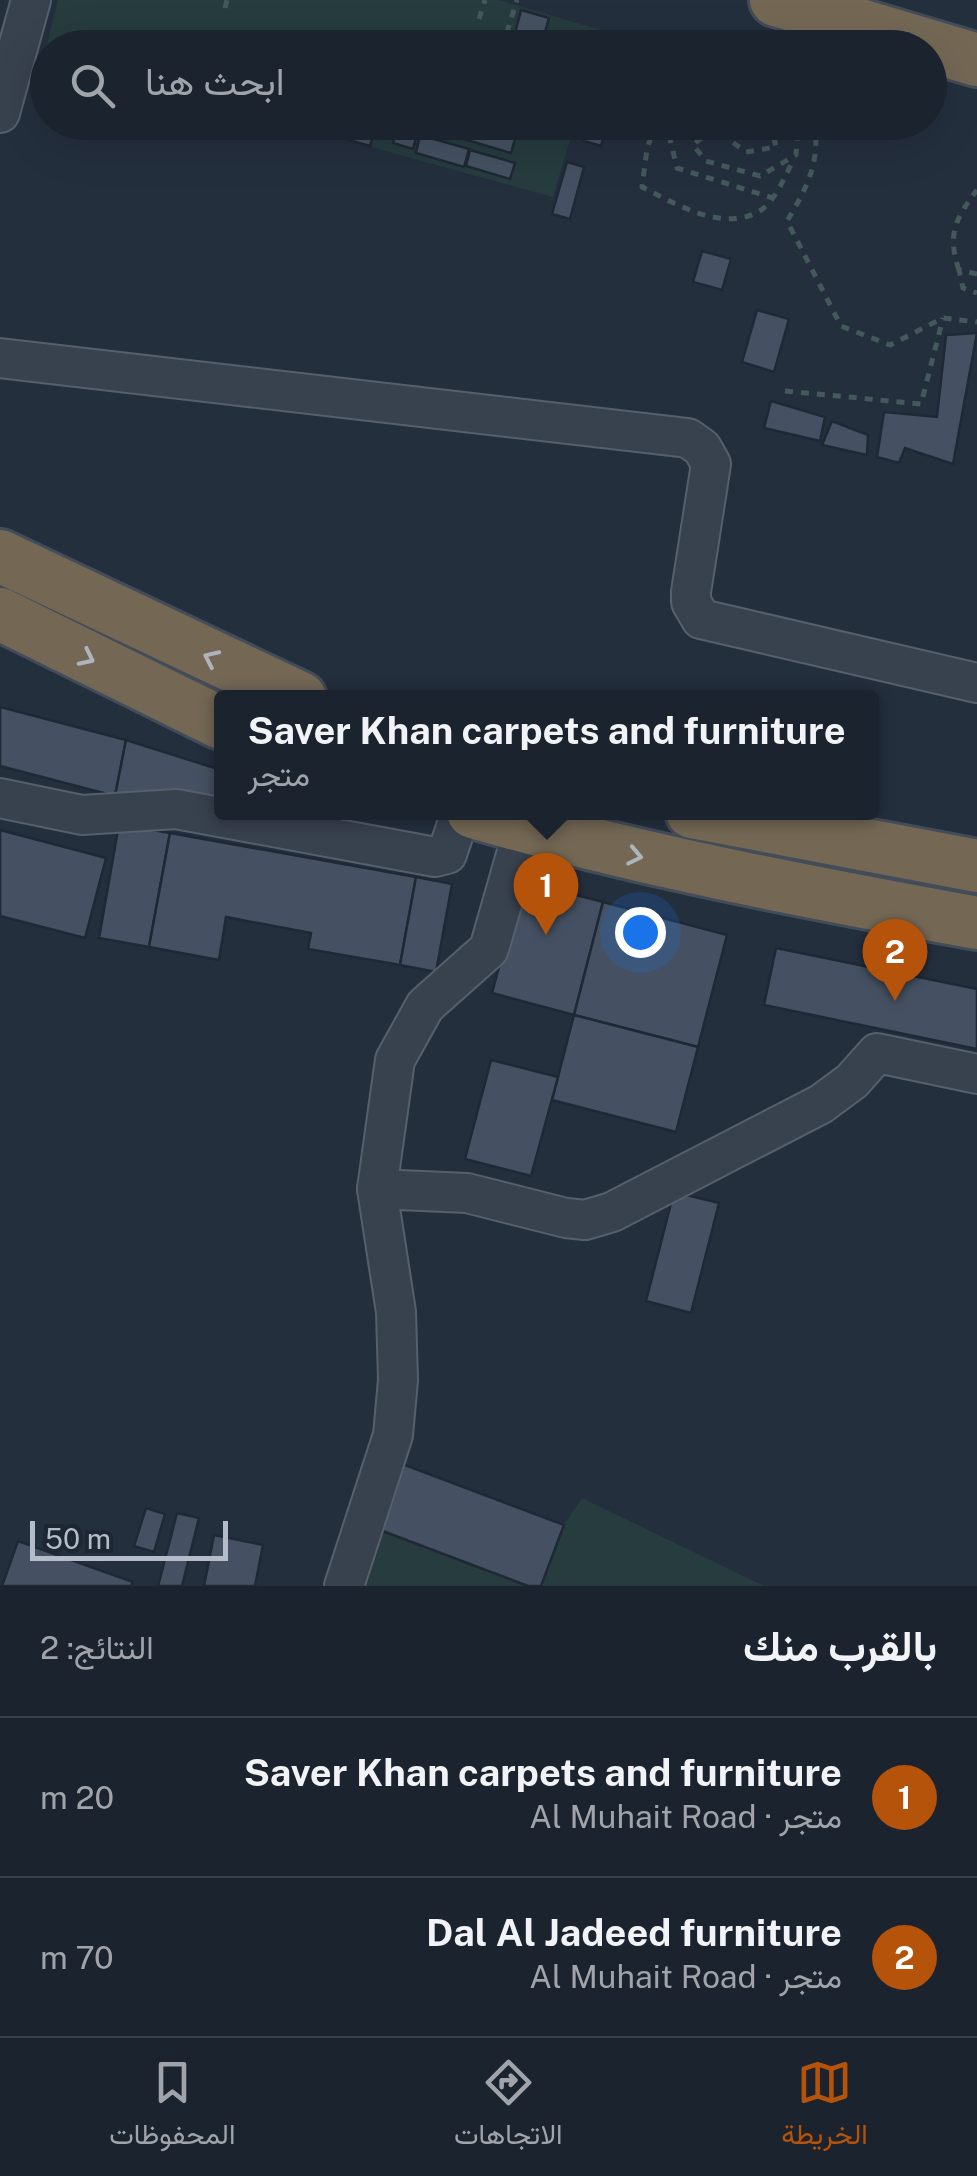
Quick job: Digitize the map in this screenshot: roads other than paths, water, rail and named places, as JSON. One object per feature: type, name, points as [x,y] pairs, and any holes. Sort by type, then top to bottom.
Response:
[{"type":"highway","points":[[779,1],[880,6],[890,0]]},
{"type":"highway","points":[[779,1],[876,30]]},
{"type":"highway","points":[[947,51],[977,60]]},
{"type":"highway","points":[[0,556],[283,690]]},
{"type":"highway","points":[[0,614],[214,720]]},
{"type":"highway","points":[[500,820],[785,889],[977,923]]},
{"type":"highway","points":[[734,820],[977,866]]},
{"type":"street","points":[[0,113],[31,0]]},
{"type":"street","points":[[0,358],[688,438],[702,448],[710,464],[691,592],[701,620],[977,683]]},
{"type":"street","points":[[0,798],[82,816],[176,809],[214,816]]},
{"type":"street","points":[[235,820],[435,857],[447,854],[459,820]]},
{"type":"street","points":[[344,1586],[393,1434],[398,1380],[396,1312],[378,1189],[395,1060],[426,1006],[475,966],[489,948],[524,827]]},
{"type":"street","points":[[378,1189],[467,1193],[586,1220],[612,1212],[821,1104],[852,1081],[877,1053],[977,1074]]},
{"type":"place","name":"Saver Khan carpets and furniture","points":[[546,935]]},
{"type":"place","name":"Dal Al Jadeed furniture","points":[[895,1001]]}]
